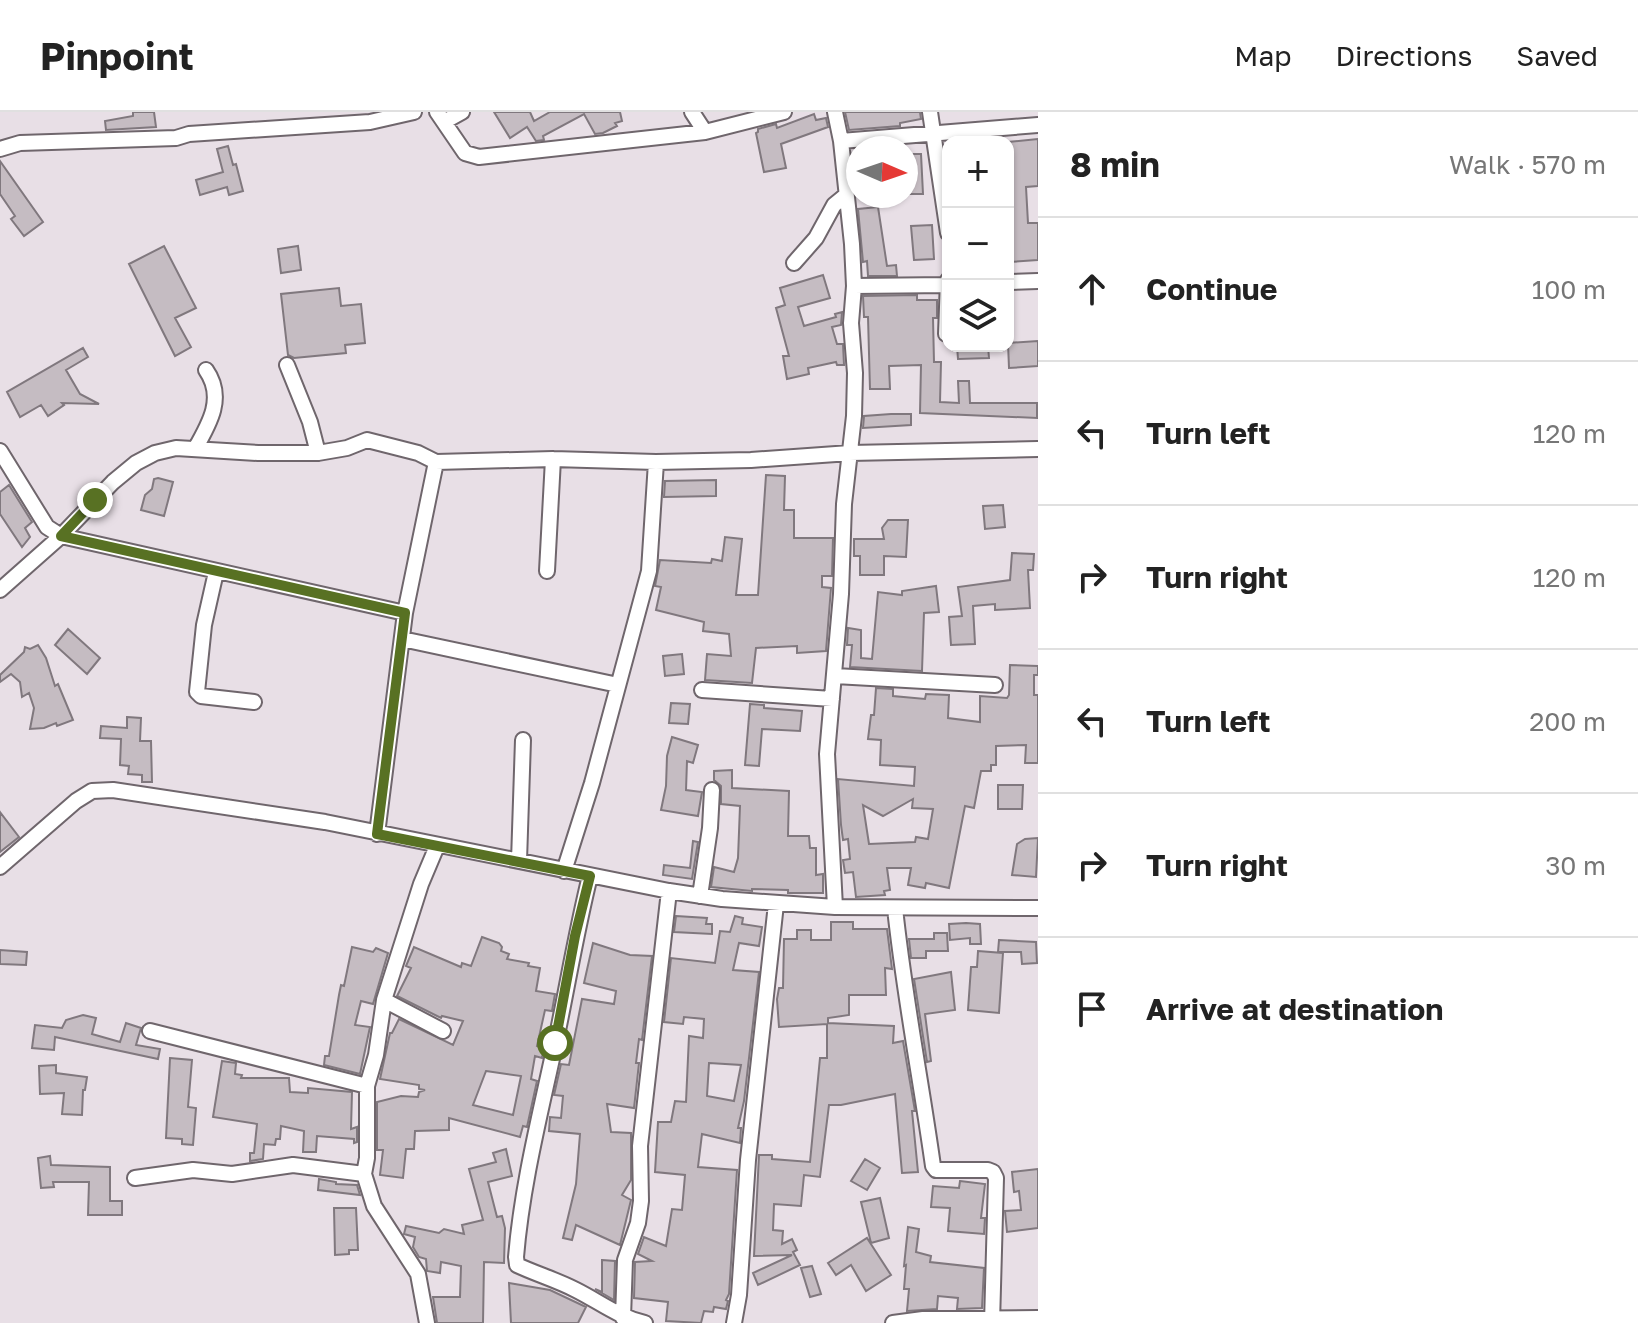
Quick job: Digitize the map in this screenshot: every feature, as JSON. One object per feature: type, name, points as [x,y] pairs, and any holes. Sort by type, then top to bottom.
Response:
[{"type":"street","points":[[0,149],[20,143],[176,138],[189,134],[370,122],[414,112]]},
{"type":"street","points":[[462,112],[441,117],[465,153],[479,157],[705,132],[784,112]]},
{"type":"street","points":[[692,112],[705,132]]},
{"type":"street","points":[[835,112],[841,141],[854,286],[851,323],[855,373],[827,754],[835,907]]},
{"type":"street","points":[[930,112],[945,208]]},
{"type":"street","points":[[841,141],[1038,125]]},
{"type":"street","points":[[794,263],[816,238],[834,205],[845,196]]},
{"type":"street","points":[[1014,282],[1038,281]]},
{"type":"street","points":[[854,286],[942,283]]},
{"type":"street","points":[[287,365],[310,422],[318,453]]},
{"type":"street","points":[[195,449],[217,400],[212,378],[206,370]]},
{"type":"street","points":[[0,590],[136,463],[155,453],[176,448],[318,453],[347,448],[358,441],[367,440],[418,453],[436,462],[751,460],[850,453],[1038,449]]},
{"type":"street","points":[[0,451],[47,527],[61,536],[405,613]]},
{"type":"street","points":[[547,571],[553,459]]},
{"type":"street","points":[[377,834],[405,613],[436,462]]},
{"type":"street","points":[[564,871],[592,783],[649,571],[656,462]]},
{"type":"street","points":[[216,572],[204,625],[197,692],[201,696],[254,702]]},
{"type":"street","points":[[402,639],[618,685]]},
{"type":"street","points":[[835,676],[995,685]]},
{"type":"street","points":[[702,690],[832,699]]},
{"type":"street","points":[[519,861],[523,740]]},
{"type":"street","points":[[700,896],[712,790]]},
{"type":"street","points":[[0,867],[76,801],[92,791],[134,791],[325,822],[700,896],[835,907],[1038,908]]},
{"type":"street","points":[[427,1323],[418,1274],[374,1206],[364,1174],[367,1158],[367,1086],[376,1055],[384,1000],[421,884],[437,846]]},
{"type":"street","points":[[590,876],[523,1189],[516,1257],[517,1265],[577,1290],[623,1318],[645,1323]]},
{"type":"street","points":[[623,1318],[625,1260],[638,1223],[641,1201],[640,1146],[669,891]]},
{"type":"street","points":[[734,1323],[776,904]]},
{"type":"street","points":[[895,908],[907,1017],[923,1093],[933,1166],[936,1170],[988,1170],[996,1178],[991,1321]]},
{"type":"street","points":[[384,1000],[443,1031]]},
{"type":"street","points":[[150,1031],[367,1086]]},
{"type":"street","points":[[135,1178],[193,1170],[232,1174],[293,1165],[364,1174]]},
{"type":"street","points":[[893,1323],[923,1319],[991,1321],[1038,1318]]},
{"type":"building","points":[[133,112],[154,112],[156,127],[106,130],[105,121],[133,116]]},
{"type":"building","points":[[494,112],[530,112],[534,121],[550,112],[620,112],[622,121],[603,133],[595,134],[584,114],[543,136],[544,140],[536,141],[527,127],[510,138]]},
{"type":"building","points":[[845,112],[920,112],[921,119],[900,123],[900,126],[849,130]]},
{"type":"building","points":[[814,114],[816,120],[826,118],[828,127],[781,144],[786,168],[764,172],[756,133],[758,129],[776,124],[777,128]]},
{"type":"building","points":[[1038,139],[1038,186],[1026,187],[1028,223],[1038,223],[1038,260],[1014,262],[1014,141]]},
{"type":"building","points":[[228,146],[243,191],[229,195],[227,187],[200,195],[196,180],[223,172],[217,149]]},
{"type":"building","points":[[918,154],[921,154],[923,194],[918,194]]},
{"type":"building","points":[[0,161],[43,222],[24,236],[11,219],[15,216],[0,194]]},
{"type":"building","points":[[878,208],[887,266],[896,265],[897,276],[868,276],[867,261],[863,262],[858,209]]},
{"type":"building","points":[[932,225],[934,259],[914,260],[911,226]]},
{"type":"building","points":[[164,246],[196,308],[175,318],[191,347],[175,356],[129,264]]},
{"type":"building","points":[[298,246],[301,270],[281,273],[278,249]]},
{"type":"building","points":[[823,275],[830,298],[798,307],[804,326],[836,317],[835,314],[842,312],[841,325],[832,327],[837,344],[843,344],[844,365],[837,365],[836,362],[808,368],[809,374],[787,379],[783,356],[789,356],[776,308],[785,305],[780,288]]},
{"type":"building","points":[[339,288],[341,306],[361,304],[365,343],[345,345],[346,353],[294,358],[288,355],[281,294]]},
{"type":"building","points":[[917,295],[917,300],[937,300],[937,318],[933,318],[934,362],[941,362],[940,402],[959,403],[958,381],[969,381],[970,403],[1037,403],[1037,418],[920,413],[921,365],[889,366],[890,389],[870,389],[868,317],[864,317],[863,296]]},
{"type":"building","points":[[1038,341],[1038,366],[1009,368],[1008,352],[1014,352],[1014,343]]},
{"type":"building","points":[[83,348],[88,357],[66,370],[80,394],[99,404],[62,403],[64,405],[48,416],[41,405],[20,417],[7,392]]},
{"type":"building","points":[[957,352],[988,352],[989,358],[958,359]]},
{"type":"building","points":[[911,414],[911,425],[863,428],[864,416]]},
{"type":"building","points":[[766,475],[785,476],[784,510],[794,510],[794,538],[833,538],[832,576],[822,576],[822,587],[831,588],[826,651],[797,653],[797,646],[756,648],[752,683],[705,680],[707,654],[731,656],[729,634],[703,631],[704,622],[656,610],[661,587],[655,586],[660,560],[722,561],[725,537],[742,539],[736,595],[758,595]]},
{"type":"building","points":[[154,479],[173,482],[164,516],[141,510],[145,495],[152,489]]},
{"type":"building","points":[[716,480],[716,496],[664,497],[665,481]]},
{"type":"building","points":[[9,485],[32,522],[25,528],[30,537],[22,547],[0,514],[0,492]]},
{"type":"building","points":[[1003,505],[1005,527],[985,529],[983,506]]},
{"type":"building","points":[[888,520],[908,520],[906,557],[884,556],[884,575],[860,575],[860,556],[854,556],[854,539],[884,539],[882,528]]},
{"type":"building","points":[[1012,553],[1034,554],[1033,570],[1028,570],[1030,608],[995,610],[995,604],[973,606],[975,644],[951,645],[949,617],[962,616],[958,587],[1010,580]]},
{"type":"building","points":[[936,586],[939,612],[924,613],[922,671],[850,667],[852,645],[847,645],[848,628],[861,630],[861,658],[872,659],[878,592],[902,595],[902,591]]},
{"type":"building","points":[[68,629],[100,658],[87,674],[55,645]]},
{"type":"building","points":[[38,645],[73,720],[57,726],[56,723],[30,729],[34,708],[29,693],[22,697],[20,682],[11,674],[0,682],[0,675],[24,652],[25,647],[30,649]]},
{"type":"building","points":[[682,654],[684,674],[665,676],[663,656]]},
{"type":"building","points":[[1010,665],[1038,666],[1038,675],[1034,675],[1034,695],[1038,695],[1038,763],[1025,763],[1026,745],[996,746],[996,765],[991,765],[991,771],[981,771],[974,808],[965,806],[949,888],[926,883],[925,888],[908,885],[911,868],[887,868],[890,890],[884,891],[885,895],[856,897],[853,872],[845,873],[843,860],[850,859],[848,839],[843,840],[838,779],[914,786],[915,767],[880,765],[881,740],[868,739],[876,688],[893,689],[893,696],[925,699],[926,694],[949,695],[948,718],[980,722],[980,696],[1007,698]],"holes":[[[913,799],[912,808],[933,809],[928,839],[916,837],[915,842],[869,844],[863,805],[883,816]]]},
{"type":"building","points":[[671,703],[690,704],[688,724],[669,723]]},
{"type":"building","points":[[750,704],[802,711],[800,731],[762,729],[759,766],[745,765]]},
{"type":"building","points":[[127,717],[141,718],[140,741],[151,741],[152,782],[142,782],[142,775],[128,774],[129,766],[120,765],[121,739],[100,738],[101,726],[127,728]]},
{"type":"building","points":[[672,737],[698,745],[693,763],[687,761],[686,790],[702,792],[698,816],[661,810]]},
{"type":"building","points":[[732,770],[732,788],[789,791],[788,836],[809,836],[810,848],[816,848],[816,875],[823,874],[823,893],[711,887],[714,867],[734,872],[738,858],[740,806],[721,804],[721,786],[714,780],[714,771]]},
{"type":"building","points":[[998,785],[1023,785],[1022,809],[998,809]]},
{"type":"building","points":[[0,812],[19,837],[0,852]]},
{"type":"building","points":[[1038,838],[1036,877],[1012,875],[1017,844],[1025,839]]},
{"type":"building","points":[[693,841],[698,842],[692,879],[663,875],[664,865],[690,868]]},
{"type":"building","points":[[676,916],[707,918],[706,924],[712,924],[712,934],[674,932]]},
{"type":"building","points":[[735,916],[743,918],[742,924],[762,927],[759,946],[739,943],[733,970],[759,972],[738,1128],[741,1128],[740,1143],[702,1134],[698,1167],[737,1170],[728,1301],[726,1309],[714,1307],[713,1312],[704,1311],[701,1323],[666,1321],[668,1302],[634,1298],[635,1262],[652,1261],[638,1254],[644,1237],[666,1246],[672,1209],[682,1210],[685,1175],[655,1172],[658,1122],[671,1122],[675,1101],[686,1102],[689,1036],[703,1038],[704,1019],[684,1017],[683,1024],[664,1022],[671,958],[715,963],[720,931],[730,932]],"holes":[[[709,1063],[741,1065],[734,1101],[707,1096]]]},
{"type":"building","points":[[831,922],[853,922],[853,929],[887,929],[892,969],[885,968],[886,995],[849,995],[849,1015],[828,1018],[828,1023],[894,1026],[893,1043],[903,1041],[915,1111],[912,1111],[918,1172],[902,1173],[895,1094],[829,1105],[820,1177],[804,1175],[801,1206],[774,1204],[773,1230],[783,1231],[782,1244],[792,1239],[797,1250],[793,1252],[800,1265],[758,1285],[753,1273],[792,1255],[754,1256],[759,1155],[810,1162],[820,1058],[827,1058],[827,1024],[779,1027],[777,999],[779,988],[783,988],[784,939],[797,939],[797,930],[811,930],[811,940],[831,940]]},
{"type":"building","points":[[949,924],[980,924],[981,944],[970,944],[970,938],[950,940]]},
{"type":"building","points":[[934,933],[947,933],[948,951],[926,951],[926,958],[911,958],[909,939],[934,939]]},
{"type":"building","points":[[482,937],[499,943],[501,951],[509,954],[507,959],[540,968],[536,991],[555,994],[552,1011],[545,1010],[537,1046],[544,1048],[542,1058],[535,1056],[531,1079],[537,1081],[527,1127],[523,1126],[520,1137],[449,1118],[449,1130],[415,1131],[414,1149],[406,1149],[403,1178],[380,1175],[383,1150],[377,1150],[377,1102],[401,1096],[418,1097],[419,1092],[425,1090],[419,1089],[419,1085],[380,1079],[390,1033],[399,1019],[453,1045],[463,1021],[441,1018],[397,996],[411,968],[406,966],[414,947],[461,967],[462,963],[471,966]],"holes":[[[486,1071],[521,1076],[513,1115],[473,1105]]]},
{"type":"building","points":[[999,940],[1036,942],[1037,963],[1022,964],[1021,952],[998,952]]},
{"type":"building","points":[[593,943],[630,955],[652,956],[642,1040],[639,1039],[636,1063],[639,1063],[634,1108],[607,1104],[611,1132],[631,1133],[631,1180],[622,1195],[631,1200],[620,1245],[576,1225],[572,1240],[563,1238],[576,1184],[580,1134],[549,1131],[550,1117],[561,1118],[563,1096],[554,1095],[561,1064],[569,1065],[582,999],[614,1004],[616,991],[584,983]]},
{"type":"building","points":[[352,947],[373,952],[376,948],[388,953],[373,1004],[361,1001],[355,1025],[370,1027],[360,1074],[324,1065],[325,1056],[329,1056],[341,985],[344,986]]},
{"type":"building","points":[[0,950],[27,952],[26,965],[0,964]]},
{"type":"building","points":[[978,951],[1003,953],[999,1013],[968,1010],[971,967],[977,967]]},
{"type":"building","points":[[951,972],[955,1010],[925,1014],[931,1061],[927,1062],[914,979]]},
{"type":"building","points":[[83,1015],[96,1018],[92,1034],[120,1042],[126,1023],[141,1028],[136,1045],[160,1049],[158,1059],[55,1037],[54,1050],[32,1048],[35,1025],[62,1028],[66,1020]]},
{"type":"building","points":[[170,1058],[192,1060],[188,1107],[196,1108],[193,1145],[182,1144],[182,1139],[166,1138]]},
{"type":"building","points":[[222,1061],[236,1063],[235,1074],[242,1075],[241,1078],[289,1078],[290,1092],[308,1093],[308,1088],[352,1092],[351,1129],[357,1127],[357,1142],[354,1143],[354,1139],[317,1136],[316,1152],[303,1152],[304,1131],[281,1126],[280,1139],[276,1139],[275,1145],[264,1144],[263,1159],[250,1161],[250,1153],[254,1153],[257,1124],[213,1117]]},
{"type":"building","points":[[56,1065],[56,1073],[87,1077],[82,1115],[62,1114],[64,1093],[40,1094],[39,1066]]},
{"type":"building","points":[[506,1149],[512,1176],[488,1182],[497,1217],[502,1216],[505,1228],[504,1263],[484,1262],[483,1323],[437,1323],[433,1297],[460,1297],[461,1266],[441,1262],[440,1273],[427,1271],[426,1259],[419,1257],[413,1247],[415,1237],[404,1234],[406,1226],[439,1233],[444,1229],[464,1234],[462,1225],[483,1220],[469,1169],[496,1162],[493,1153]]},
{"type":"building","points":[[50,1156],[51,1165],[110,1167],[110,1201],[122,1201],[122,1215],[88,1215],[89,1182],[53,1182],[54,1187],[41,1188],[38,1158]]},
{"type":"building","points":[[865,1159],[880,1168],[867,1190],[851,1181]]},
{"type":"building","points":[[1038,1169],[1038,1228],[1007,1232],[1005,1211],[1021,1210],[1019,1191],[1014,1192],[1012,1172]]},
{"type":"building","points":[[319,1179],[357,1185],[360,1195],[318,1190]]},
{"type":"building","points":[[960,1181],[985,1184],[981,1218],[985,1218],[984,1234],[948,1231],[950,1208],[931,1207],[933,1186],[959,1188]]},
{"type":"building","points":[[880,1198],[889,1238],[871,1243],[861,1202]]},
{"type":"building","points":[[334,1208],[356,1208],[358,1250],[349,1250],[349,1254],[335,1255]]},
{"type":"building","points":[[908,1227],[919,1229],[916,1252],[931,1256],[930,1262],[984,1268],[982,1308],[957,1309],[958,1298],[938,1296],[937,1309],[907,1311],[909,1289],[904,1289],[904,1266]]},
{"type":"building","points":[[867,1238],[891,1275],[866,1291],[851,1265],[836,1275],[828,1263]]},
{"type":"building","points":[[602,1260],[615,1261],[614,1300],[595,1289],[602,1292]]},
{"type":"building","points":[[812,1266],[821,1294],[810,1297],[801,1268]]},
{"type":"building","points":[[509,1283],[550,1290],[586,1307],[578,1323],[511,1323]]},
{"type":"route","points":[[95,500],[61,536],[405,613],[377,834],[590,876],[555,1043]]}]
